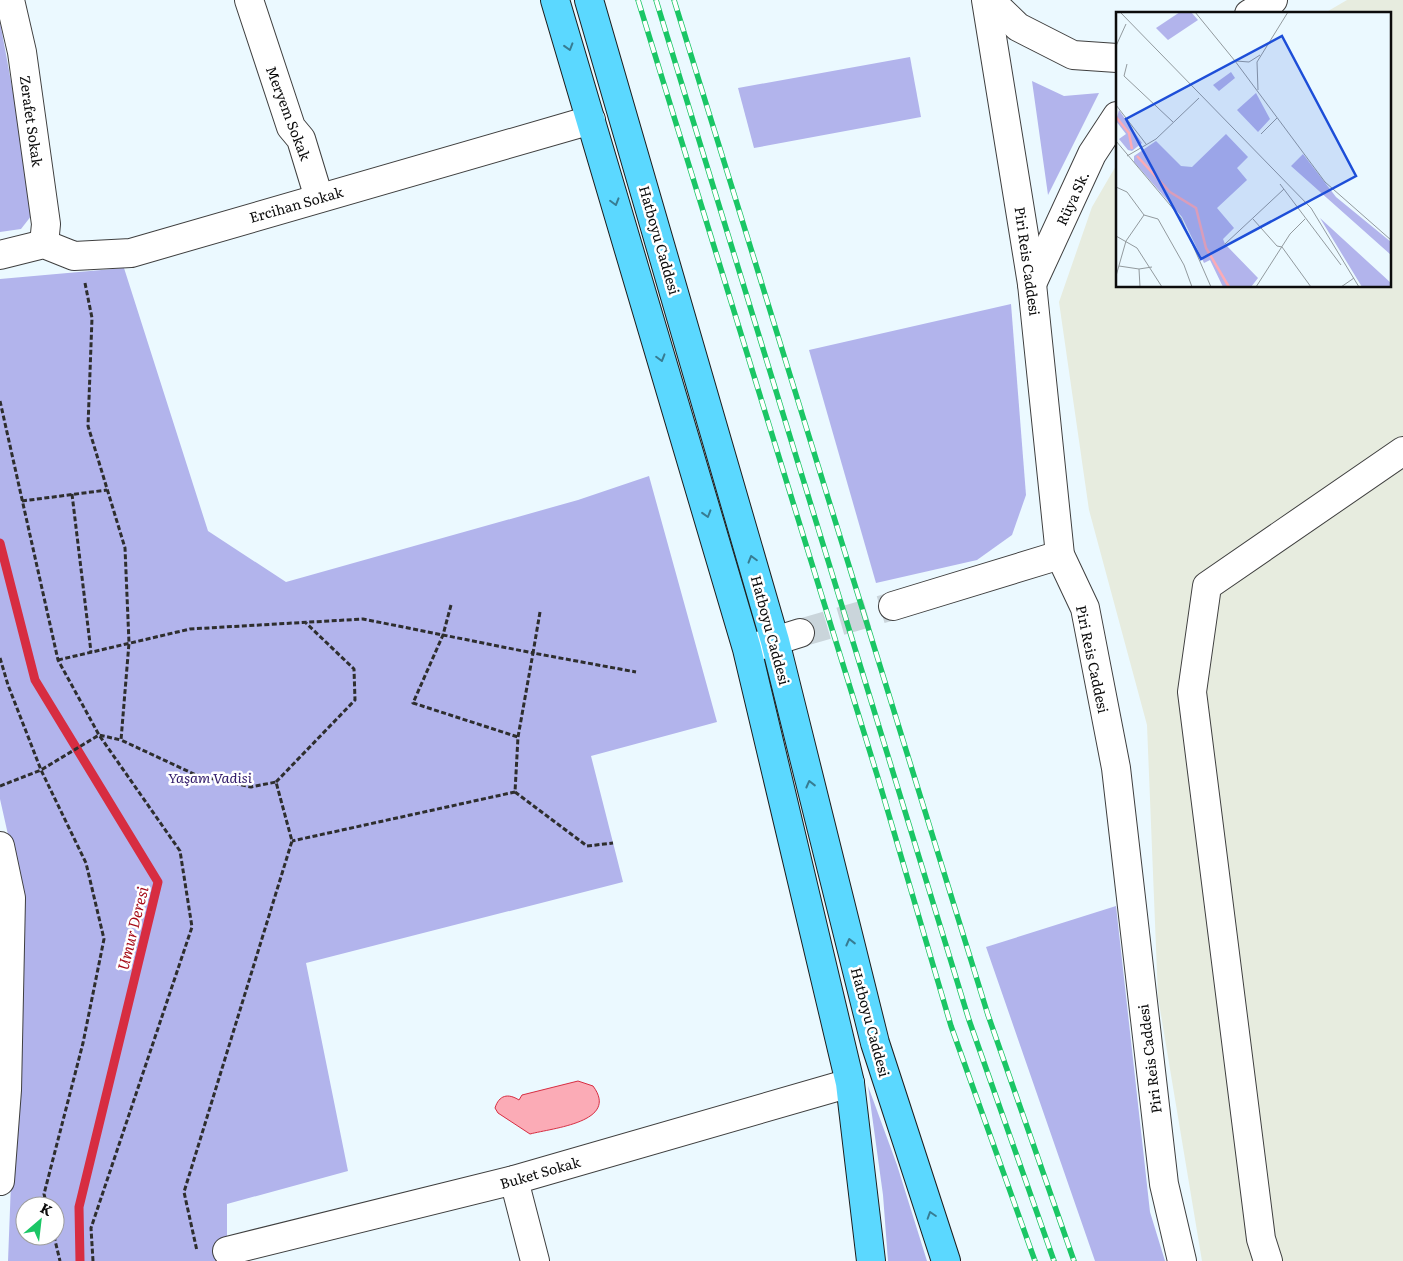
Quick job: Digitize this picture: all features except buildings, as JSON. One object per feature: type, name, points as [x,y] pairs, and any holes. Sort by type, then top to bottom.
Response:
[{"type":"main road","name":"Hatboyu Caddesi","points":[[555,0],[747,650],[850,1084],[871,1261]]},
{"type":"main road","name":"Hatboyu Caddesi","points":[[589,0],[788,637],[875,1043],[946,1261]]},
{"type":"street","name":"Zerafet Sokak","points":[[10,0],[22,52],[46,224],[44,244]]},
{"type":"street","name":"Meryem Sokak","points":[[249,0],[291,128],[301,139],[318,198]]},
{"type":"street","points":[[988,0],[1018,27],[1073,55],[1116,58]]},
{"type":"street","name":"Piri Reis Caddesi","points":[[988,0],[1032,284],[1060,554],[1085,608],[1116,768],[1164,1184],[1182,1261]]},
{"type":"street","points":[[1252,12],[1273,0]]},
{"type":"street","name":"Rüya Sk.","points":[[1032,284],[1092,154],[1116,118]]},
{"type":"street","name":"Ercihan Sokak","points":[[44,244],[74,256],[131,253],[592,120]]},
{"type":"street","points":[[0,255],[44,244]]},
{"type":"street","points":[[1268,1261],[1262,1239],[1192,692],[1207,586],[1403,451]]},
{"type":"street","points":[[893,606],[1060,554]]},
{"type":"street","points":[[747,650],[788,637]]},
{"type":"street","points":[[0,846],[12,898],[7,1090],[0,1181]]},
{"type":"street","name":"Buket Sokak","points":[[227,1251],[514,1180],[850,1084]]},
{"type":"street","points":[[514,1180],[535,1261]]},
{"type":"path","points":[[83,273],[92,318],[88,426],[125,548],[129,643],[121,740]]},
{"type":"path","points":[[0,401],[58,660],[99,734],[180,851],[192,927],[91,1228],[93,1261]]},
{"type":"path","points":[[22,500],[107,490]]},
{"type":"path","points":[[72,494],[91,652]]},
{"type":"path","points":[[450,605],[443,635],[413,703],[518,737]]},
{"type":"path","points":[[515,792],[518,737],[540,612]]},
{"type":"path","points":[[58,660],[190,629],[363,619],[636,672]]},
{"type":"path","points":[[0,786],[41,770],[99,734],[121,740],[196,775],[251,787],[276,782],[355,700],[354,669],[306,622]]},
{"type":"path","points":[[0,658],[8,685],[41,770],[86,863],[104,939],[83,1043],[44,1196]]},
{"type":"path","points":[[198,1256],[184,1192],[292,841],[276,782]]},
{"type":"path","points":[[292,841],[515,792],[587,846],[613,843]]},
{"type":"path","points":[[56,1246],[60,1261]]},
{"type":"shaded area","points":[[1347,0],[1403,0],[1403,1261],[1202,1261],[1158,997],[1147,725],[1089,510],[1059,302],[1092,207],[1116,166],[1116,288],[1390,288],[1390,12],[1326,12]]},
{"type":"shaded area","points":[[578,1081],[593,1086],[599,1098],[598,1108],[591,1115],[567,1126],[530,1134],[498,1113],[495,1108],[499,1100],[504,1096],[511,1096],[519,1100],[522,1095]]},
{"type":"green space","points":[[0,22],[35,211],[21,229],[0,232]]},
{"type":"green space","points":[[910,57],[921,117],[754,148],[738,88]]},
{"type":"green space","points":[[1032,81],[1064,96],[1099,93],[1048,195]]},
{"type":"green space","name":"Yaşam Vadisi","points":[[124,268],[208,531],[286,582],[578,500],[649,476],[717,722],[591,756],[623,882],[306,963],[348,1171],[227,1204],[227,1261],[8,1261],[22,897],[0,799],[0,279]]},
{"type":"green space","points":[[1011,304],[1026,495],[1012,535],[977,560],[876,583],[809,350]]},
{"type":"green space","points":[[1116,906],[1150,1212],[1165,1261],[1095,1261],[986,947]]},
{"type":"green space","points":[[868,1086],[897,1165],[927,1261],[888,1261],[883,1195]]},
{"type":"waterway","name":"Umur Deresi","points":[[0,543],[35,680],[158,882],[79,1207],[80,1261]]},
{"type":"tunnel","points":[[800,633],[893,606]]},
{"type":"railway","points":[[638,0],[878,778],[951,1026],[1035,1261]]},
{"type":"railway","points":[[656,0],[969,1020],[1054,1261]]},
{"type":"railway","points":[[674,0],[988,1015],[1074,1261]]}]
